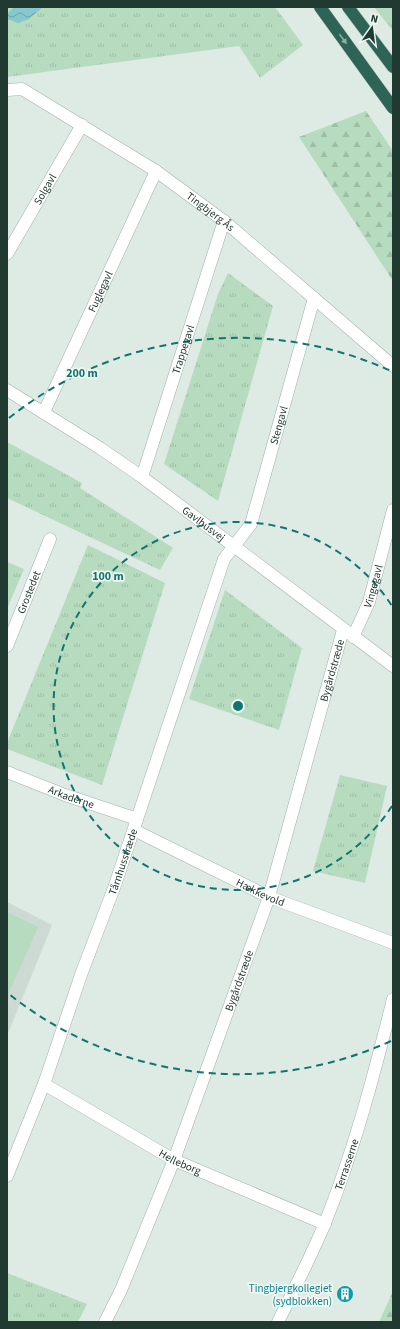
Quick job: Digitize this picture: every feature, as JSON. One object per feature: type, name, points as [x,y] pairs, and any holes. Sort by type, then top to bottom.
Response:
[{"type":"highway","points":[[320,7],[393,108]]},
{"type":"highway","points":[[348,7],[393,68]]},
{"type":"street","name":"Tingbjerg Ås","points":[[7,90],[22,89],[82,124],[156,171],[224,221],[393,366]]},
{"type":"street","name":"Solgavl","points":[[7,254],[82,124]]},
{"type":"street","name":"Fuglegavl","points":[[44,412],[156,171]]},
{"type":"street","name":"Trappegavl","points":[[142,477],[224,221]]},
{"type":"street","name":"Stengavl","points":[[234,547],[251,524],[314,298]]},
{"type":"street","name":"Gavlhusvej","points":[[7,390],[44,412],[142,477],[343,630],[393,666]]},
{"type":"street","name":"Vingegavl","points":[[353,637],[369,602],[393,510]]},
{"type":"street","name":"Grostedet","points":[[7,646],[50,539]]},
{"type":"street","name":"Tårnhusstræde","points":[[7,1176],[44,1084],[82,972],[135,825],[224,559],[234,547]]},
{"type":"street","name":"Bygårdstræde","points":[[105,1322],[121,1290],[174,1160],[269,898],[343,630]]},
{"type":"street","name":"Arkaderne","points":[[7,772],[135,825]]},
{"type":"street","name":"Hækkevold","points":[[135,825],[269,898],[393,943]]},
{"type":"street","name":"Terrasserne","points":[[278,1322],[325,1224],[347,1161],[370,1086],[393,1000]]},
{"type":"street","name":"Helleborg","points":[[44,1084],[174,1160],[325,1224]]},
{"type":"shaded area","points":[[7,902],[52,925],[7,1036]]},
{"type":"green space","points":[[7,7],[275,7],[303,45],[260,78],[239,46],[7,77]]},
{"type":"green space","points":[[374,7],[393,7],[393,31]]},
{"type":"green space","points":[[366,111],[393,151],[393,281],[299,137]]},
{"type":"green space","points":[[228,273],[273,306],[218,501],[164,464],[218,294]]},
{"type":"green space","points":[[7,442],[82,483],[80,488],[173,548],[160,570],[7,498]]},
{"type":"green space","points":[[88,545],[165,583],[102,785],[7,749],[7,743]]},
{"type":"green space","points":[[7,562],[24,569],[7,609]]},
{"type":"green space","points":[[225,590],[302,648],[279,730],[189,699]]},
{"type":"green space","points":[[340,775],[387,786],[365,883],[313,871]]},
{"type":"green space","points":[[7,912],[38,927],[7,997]]},
{"type":"green space","points":[[7,1273],[87,1304],[78,1322],[7,1322]]},
{"type":"green space","points":[[393,1291],[393,1322],[379,1322]]},
{"type":"water","points":[[14,7],[43,7],[29,19],[18,23],[7,19],[7,14]]},
{"type":"place","name":"Tingbjergkollegiet (sydblokken)","points":[[345,1294]]}]
